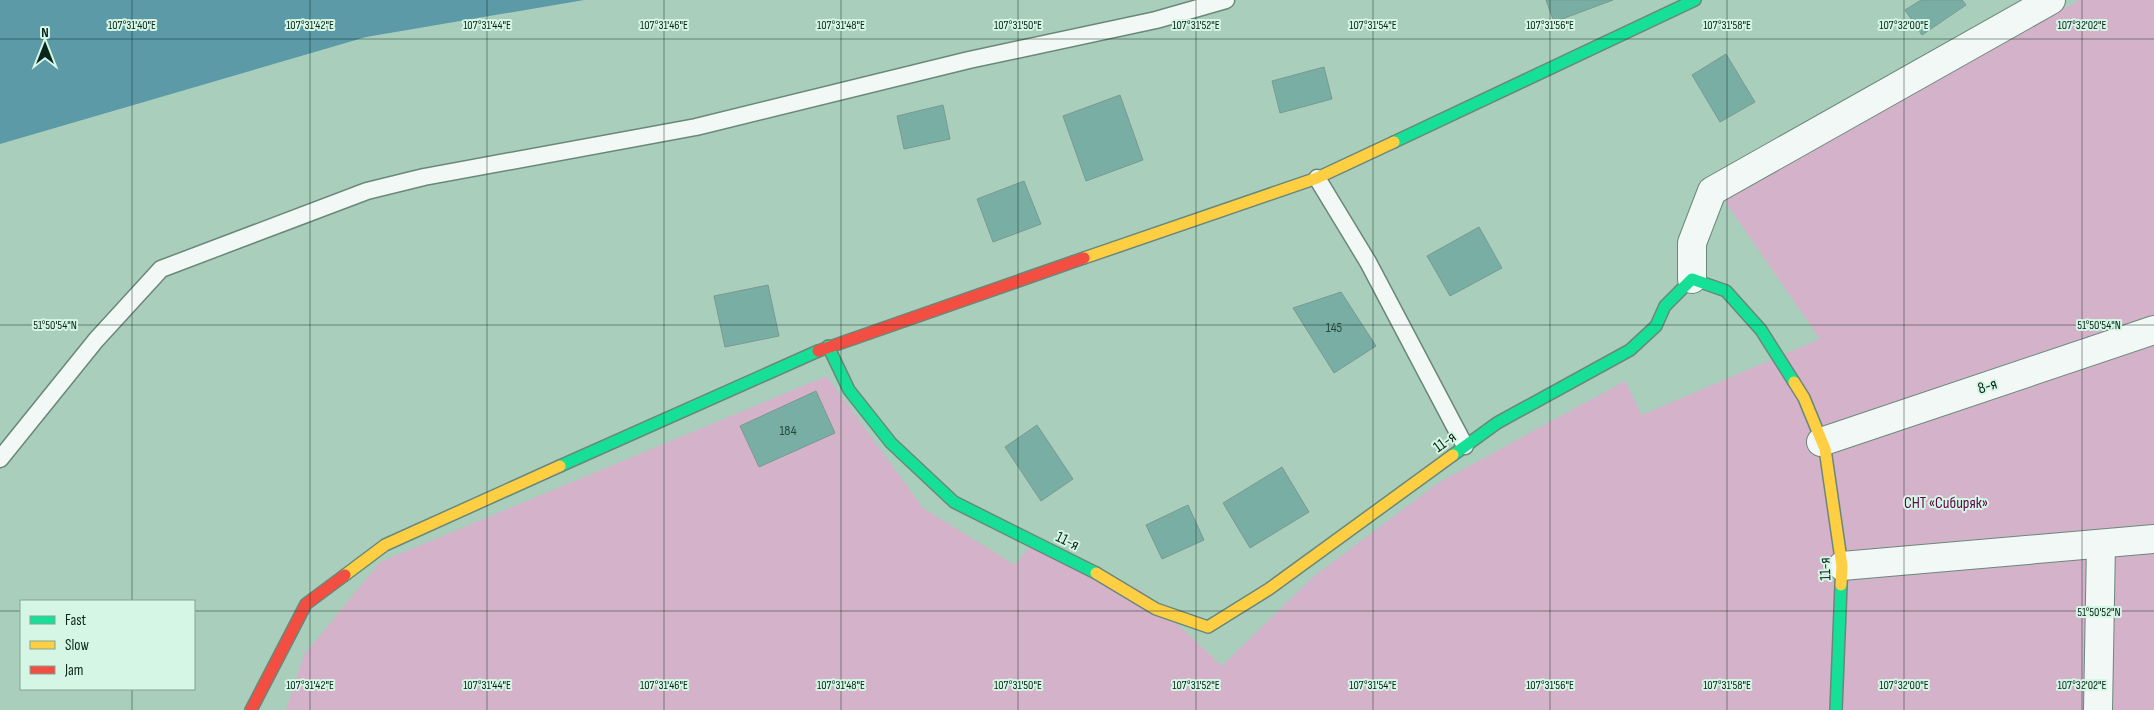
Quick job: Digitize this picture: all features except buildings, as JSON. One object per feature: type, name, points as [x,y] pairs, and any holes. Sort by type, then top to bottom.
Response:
[{"type":"street","points":[[251,710],[306,604],[385,545],[828,346],[1316,178],[1695,0]]},
{"type":"street","points":[[1692,279],[1692,243],[1712,191],[2051,0]]},
{"type":"street","name":"11-я","points":[[828,346],[849,390],[891,443],[954,502],[1082,565],[1156,608],[1208,627],[1269,590],[1497,423],[1630,350],[1656,326],[1665,306],[1692,279],[1726,291],[1760,330],[1804,398],[1825,449],[1842,566],[1836,710]]},
{"type":"street","name":"8-я","points":[[1821,442],[2154,330]]},
{"type":"street","points":[[1842,566],[2154,539]]},
{"type":"street","points":[[2098,710],[2101,544]]},
{"type":"lane","points":[[0,459],[96,340],[161,269],[340,201],[367,191],[424,177],[696,128],[969,60],[1156,20],[1226,0]]},
{"type":"lane","points":[[1316,178],[1368,262],[1466,446]]},
{"type":"green space","name":"СНТ «Сибиряк»","points":[[2079,0],[2154,0],[2154,710],[286,710],[304,655],[380,562],[827,376],[923,508],[1015,565],[1032,544],[1141,590],[1222,666],[1313,577],[1438,483],[1625,381],[1642,415],[1820,339],[1722,197]]},
{"type":"water","points":[[0,0],[584,0],[366,37],[0,144]]},
{"type":"traffic: fast","points":[[1394,142],[1695,0]]},
{"type":"traffic: fast","points":[[1453,455],[1497,423],[1630,350],[1656,326],[1665,306],[1692,279],[1726,291],[1761,330],[1794,382]]},
{"type":"traffic: fast","points":[[828,346],[849,390],[891,443],[954,502],[1096,573]]},
{"type":"traffic: fast","points":[[560,466],[818,351]]},
{"type":"traffic: fast","points":[[1836,710],[1841,585]]},
{"type":"traffic: slow","points":[[1084,258],[1317,178],[1394,142]]},
{"type":"traffic: slow","points":[[1794,382],[1804,398],[1825,449],[1842,566],[1841,585]]},
{"type":"traffic: slow","points":[[1096,573],[1156,609],[1208,627],[1269,589],[1453,455]]},
{"type":"traffic: slow","points":[[345,575],[385,545],[560,466]]},
{"type":"traffic: jam","points":[[818,351],[1084,258]]},
{"type":"traffic: jam","points":[[251,710],[306,604],[345,575]]}]
